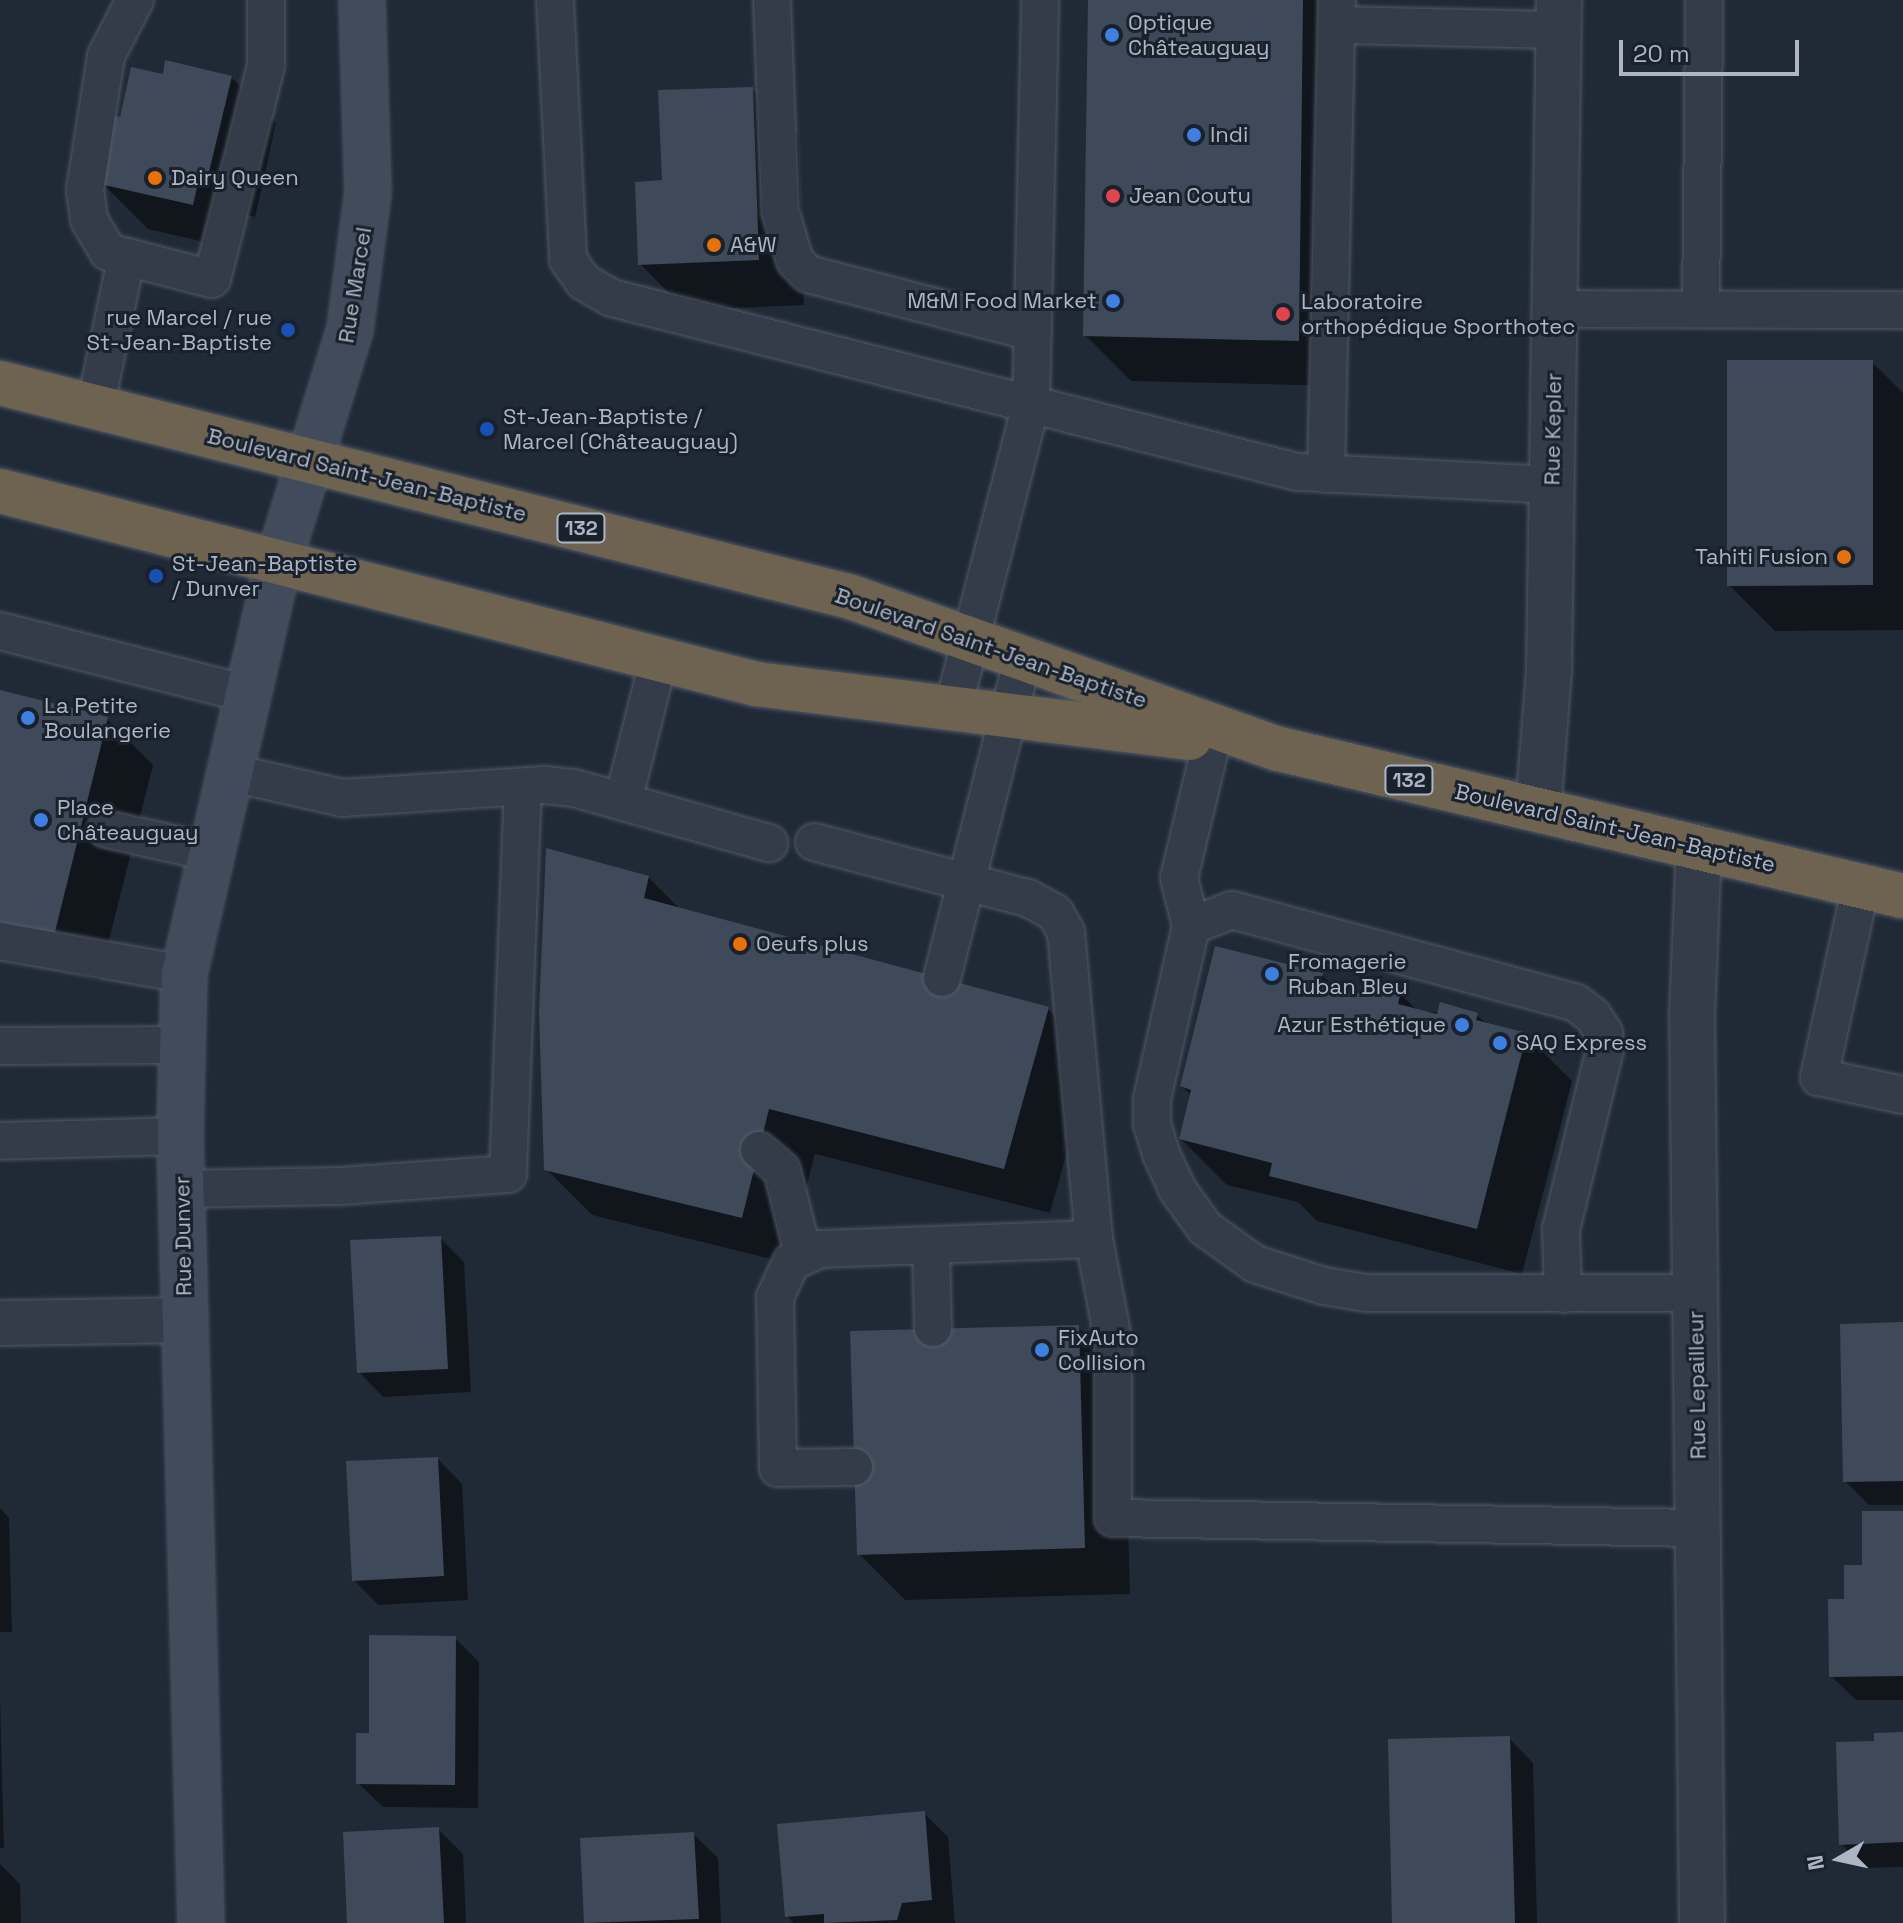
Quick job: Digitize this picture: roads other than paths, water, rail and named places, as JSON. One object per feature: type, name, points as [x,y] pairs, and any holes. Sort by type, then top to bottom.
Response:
[{"type":"highway","name":"Boulevard Saint-Jean-Baptiste","points":[[0,383],[851,597],[1023,659],[1213,734]]},
{"type":"highway","name":"Boulevard Saint-Jean-Baptiste","points":[[0,491],[756,684],[1011,716],[1213,734],[1903,896]]},
{"type":"street","name":"Rue Marcel","points":[[279,560],[350,329],[362,258],[369,125],[362,0]]},
{"type":"street","name":"Rue Kepler","points":[[1538,810],[1549,669],[1559,15]]},
{"type":"street","name":"Rue Dunver","points":[[201,1923],[179,1045],[184,974],[209,852],[279,560]]},
{"type":"street","name":"Rue Lepailleur","points":[[1699,847],[1692,1012],[1702,1923]]},
{"type":"street","points":[[0,1323],[185,1320]]},
{"type":"lane","points":[[135,0],[106,56],[85,190],[98,240],[108,252],[126,259],[212,279],[266,65],[266,0]]},
{"type":"lane","points":[[555,0],[568,260],[584,282],[612,298],[1297,472],[1553,485]]},
{"type":"lane","points":[[772,0],[780,211],[795,261],[808,274],[1033,332]]},
{"type":"lane","points":[[953,708],[1031,405],[1040,0]]},
{"type":"lane","points":[[1701,309],[1704,0]]},
{"type":"lane","points":[[1326,474],[1337,12],[1559,15]]},
{"type":"lane","points":[[95,408],[126,259]]},
{"type":"lane","points":[[1555,309],[1903,310]]},
{"type":"lane","points":[[0,631],[247,694]]},
{"type":"lane","points":[[623,802],[659,658]]},
{"type":"lane","points":[[942,978],[1023,659]]},
{"type":"lane","points":[[1213,734],[1179,878],[1191,926],[1152,1099],[1152,1124],[1177,1189],[1205,1228],[1255,1264],[1324,1286],[1366,1293],[1696,1293]]},
{"type":"lane","points":[[228,772],[342,798],[523,787],[574,788],[769,843]]},
{"type":"lane","points":[[182,1189],[341,1186],[508,1174],[523,787]]},
{"type":"lane","points":[[106,829],[209,852]]},
{"type":"lane","points":[[814,842],[1028,898],[1055,913],[1066,932],[1094,1239],[1113,1340],[1113,1518],[1699,1528]]},
{"type":"lane","points":[[1861,886],[1819,1077],[1903,1095]]},
{"type":"lane","points":[[1191,926],[1232,910],[1576,1003],[1593,1016],[1604,1033],[1605,1049],[1561,1229],[1563,1294]]},
{"type":"lane","points":[[0,941],[184,974]]},
{"type":"lane","points":[[0,1046],[179,1045]]},
{"type":"lane","points":[[0,1141],[180,1136]]},
{"type":"lane","points":[[759,1150],[782,1170],[803,1254]]},
{"type":"lane","points":[[854,1467],[778,1468],[775,1297],[791,1262],[803,1254],[1094,1239]]},
{"type":"lane","points":[[931,1245],[933,1328]]},
{"type":"place","name":"Optique Châteauguay","points":[[1112,35]]},
{"type":"place","name":"Indi","points":[[1194,135]]},
{"type":"place","name":"Dairy Queen","points":[[155,178]]},
{"type":"place","name":"Jean Coutu","points":[[1113,196]]},
{"type":"place","name":"A&W","points":[[714,245]]},
{"type":"place","name":"M&M Food Market","points":[[1113,301]]},
{"type":"place","name":"Laboratoire orthopédique Sporthotec","points":[[1283,314]]},
{"type":"place","name":"rue Marcel / rue St-Jean-Baptiste","points":[[288,330]]},
{"type":"place","name":"St-Jean-Baptiste / Marcel (Châteauguay)","points":[[487,429]]},
{"type":"place","name":"Tahiti Fusion","points":[[1844,557]]},
{"type":"place","name":"St-Jean-Baptiste / Dunver","points":[[156,576]]},
{"type":"place","name":"La Petite Boulangerie","points":[[28,718]]},
{"type":"place","name":"Place Châteauguay","points":[[41,820]]},
{"type":"place","name":"Oeufs plus","points":[[740,944]]},
{"type":"place","name":"Fromagerie Ruban Bleu","points":[[1272,974]]},
{"type":"place","name":"Azur Esthétique","points":[[1462,1025]]},
{"type":"place","name":"SAQ Express","points":[[1500,1043]]},
{"type":"place","name":"FixAuto Collision","points":[[1042,1350]]}]
